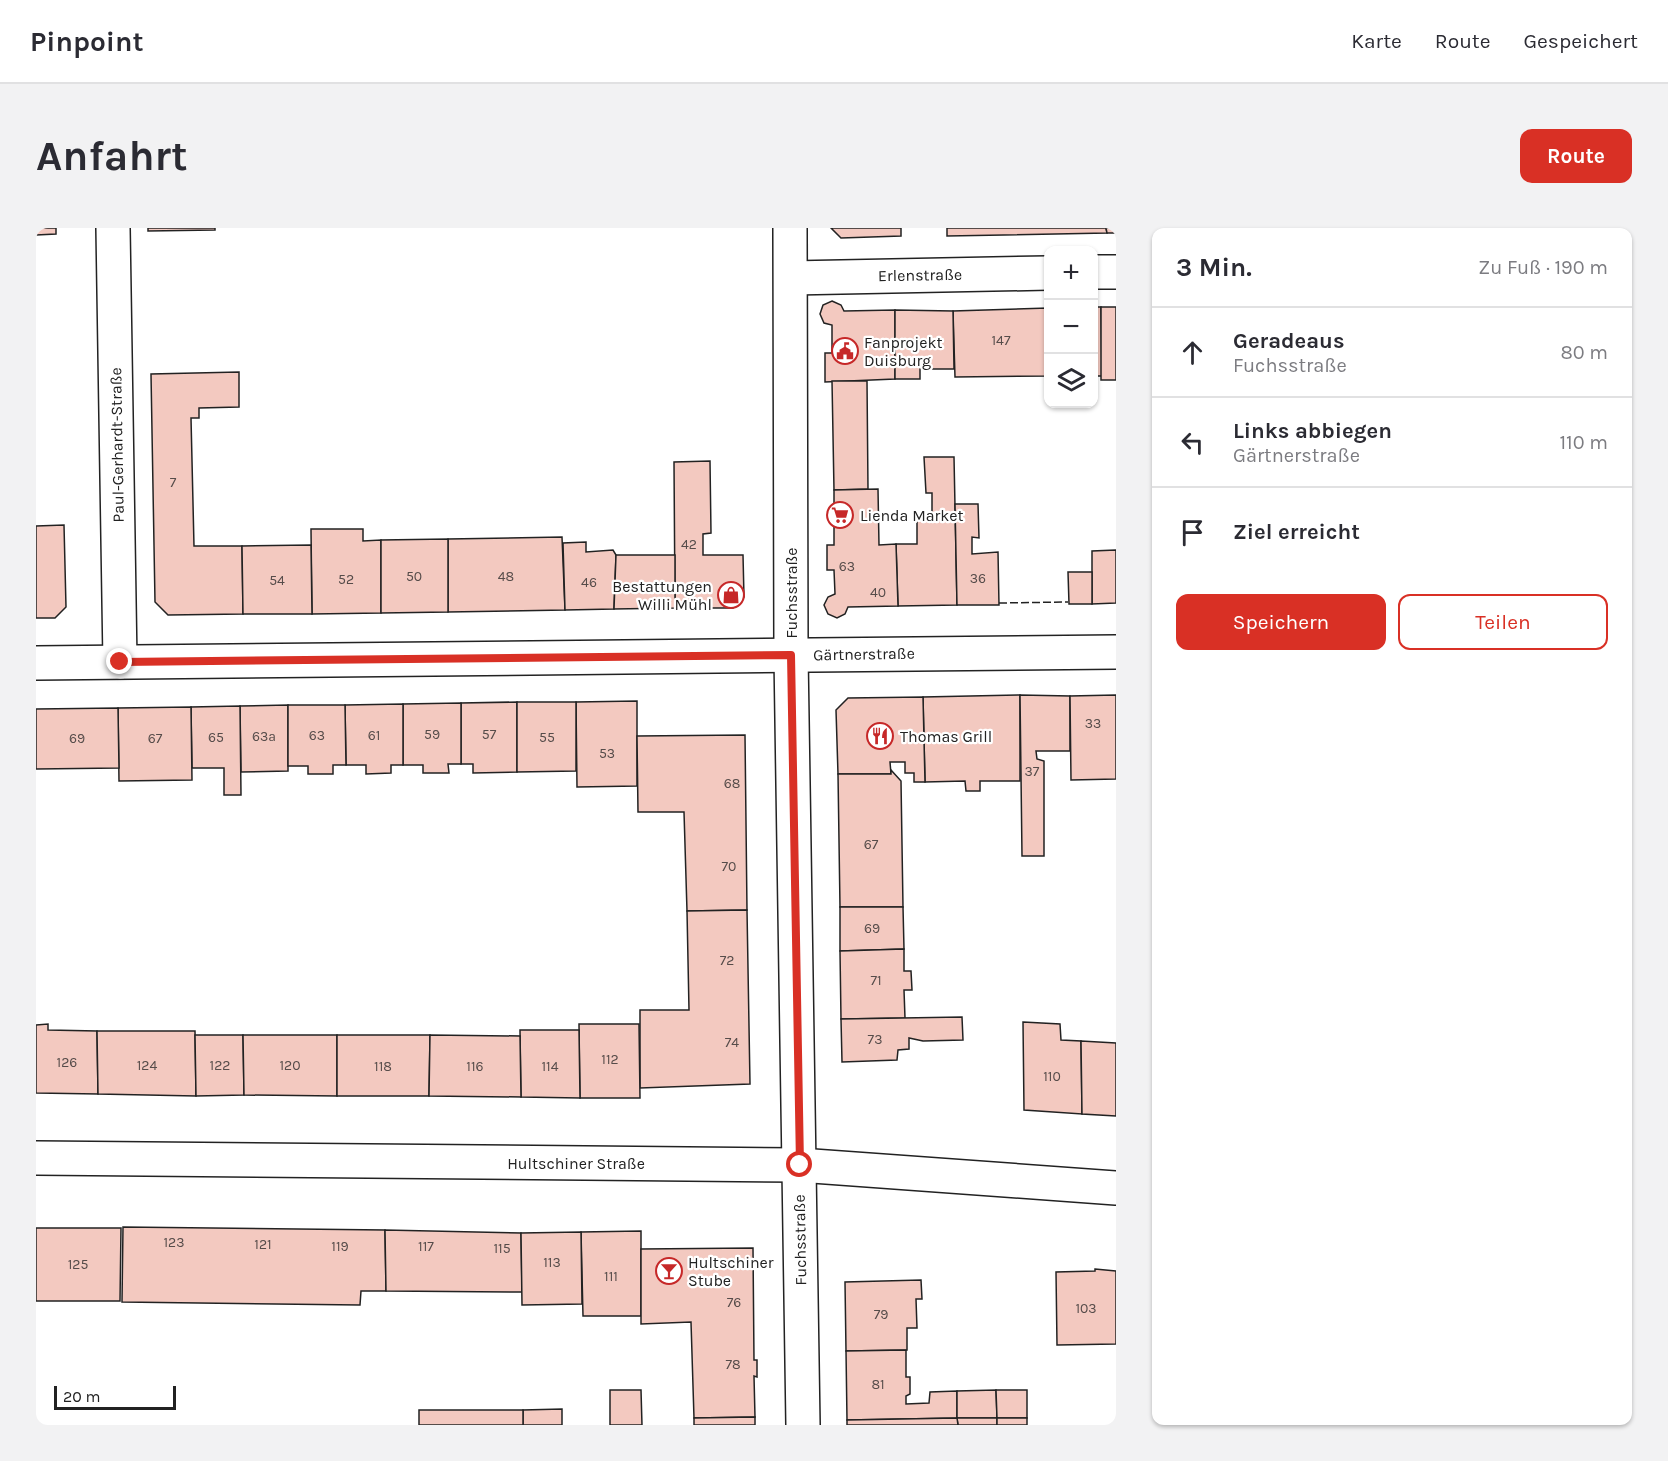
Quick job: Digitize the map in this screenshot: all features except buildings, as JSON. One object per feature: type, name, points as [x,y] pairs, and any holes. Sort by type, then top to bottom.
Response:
[{"type":"street","name":"Paul-Gerhardt-Straße","points":[[113,228],[120,662]]},
{"type":"street","name":"Fuchsstraße","points":[[790,228],[791,655],[803,1425]]},
{"type":"street","points":[[1098,272],[1116,272]]},
{"type":"street","name":"Erlenstraße","points":[[791,278],[1044,273]]},
{"type":"street","name":"Gärtnerstraße","points":[[36,663],[1116,652]]},
{"type":"street","name":"Hultschiner Straße","points":[[36,1158],[800,1165],[1116,1188]]},
{"type":"fence","points":[[999,603],[1068,602]]},
{"type":"place","name":"Fanprojekt Duisburg","points":[[845,351]]},
{"type":"place","name":"Lienda Market","points":[[840,515]]},
{"type":"place","name":"Bestattungen Willi Mühl","points":[[731,595]]},
{"type":"place","name":"Thomas Grill","points":[[880,736]]},
{"type":"place","name":"Hultschiner Stube","points":[[669,1271]]},
{"type":"route","points":[[120,662],[791,655],[800,1165]]}]
